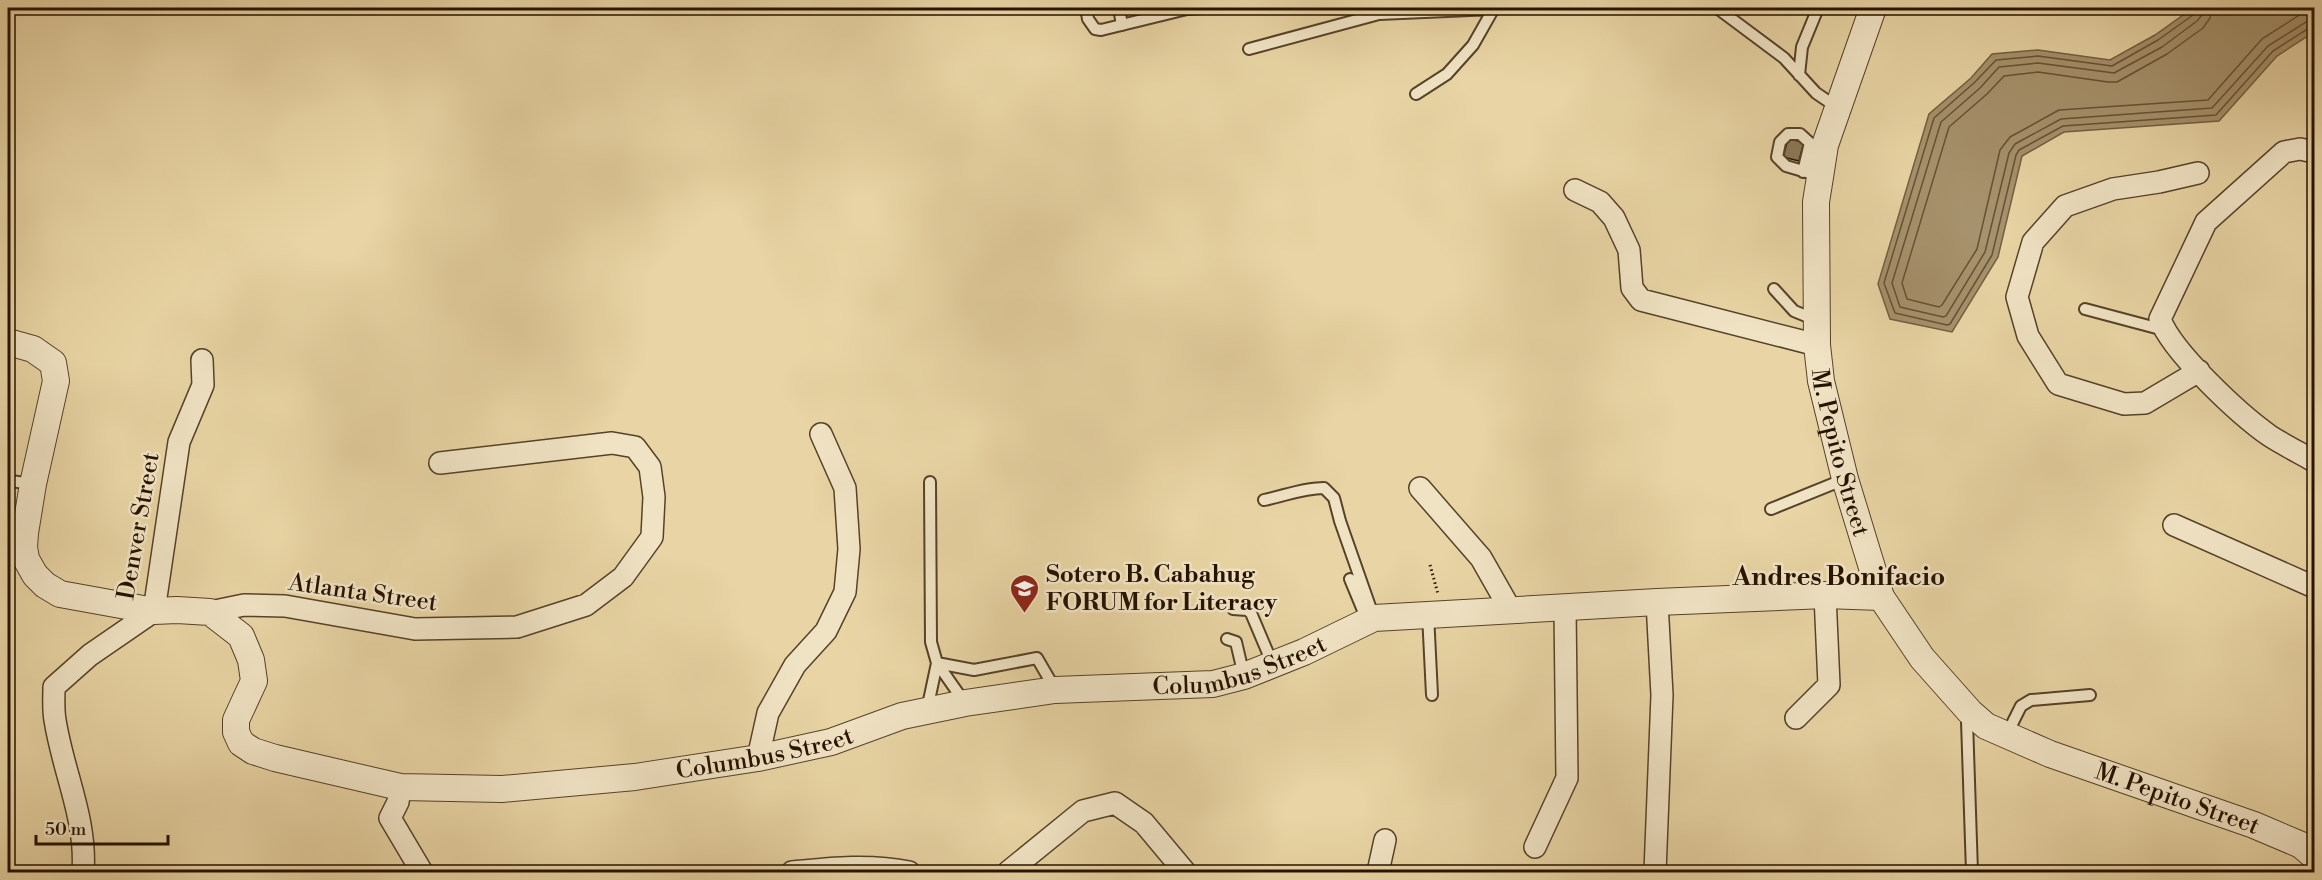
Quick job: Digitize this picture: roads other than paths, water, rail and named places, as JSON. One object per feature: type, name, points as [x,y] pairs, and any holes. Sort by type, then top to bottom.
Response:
[{"type":"street","name":"M. Pepito Street","points":[[1873,8],[1838,109],[1814,162],[1817,345],[1821,381],[1845,479],[1881,597],[1922,658],[1970,712],[1986,726],[2092,769],[2254,825],[2301,845],[2314,856]]},
{"type":"street","points":[[2314,152],[2300,149],[2284,152],[2206,222],[2160,319],[2164,330],[2199,371],[2239,411],[2270,436],[2314,461]]},
{"type":"street","points":[[2198,173],[2159,183],[2112,189],[2066,206],[2033,242],[2017,297],[2028,336],[2058,384],[2124,404],[2145,403],[2199,371]]},
{"type":"street","points":[[1575,190],[1600,202],[1614,218],[1629,250],[1632,288],[1641,300],[1817,345]]},
{"type":"street","points":[[8,342],[33,350],[52,363],[56,381],[22,483],[24,547],[26,559],[35,575],[45,585],[60,594],[154,611],[210,612]]},
{"type":"street","name":"Denver Street","points":[[83,873],[84,856],[80,821],[54,719],[54,687],[90,654],[154,611],[179,442],[203,386],[202,360]]},
{"type":"street","points":[[758,758],[768,712],[795,665],[826,631],[845,592],[849,549],[845,489],[821,434]]},
{"type":"street","name":"Atlanta Street","points":[[210,612],[244,605],[285,606],[415,629],[517,627],[586,605],[623,578],[652,537],[654,497],[650,467],[635,447],[612,443],[440,463]]},
{"type":"street","points":[[1420,488],[1481,558],[1510,609]]},
{"type":"street","points":[[2174,525],[2314,587]]},
{"type":"street","points":[[1796,718],[1829,685],[1825,595]]},
{"type":"street","name":"Columbus Street","points":[[210,612],[241,636],[251,660],[254,681],[236,720],[236,732],[250,754],[400,787],[502,789],[635,777],[758,758],[831,742],[902,716],[965,703],[1055,690],[1213,684],[1273,665],[1371,619],[1436,613],[1657,602],[1825,595],[1881,597]]},
{"type":"street","points":[[1654,873],[1662,695],[1657,602]]},
{"type":"street","points":[[1535,848],[1567,778],[1565,608]]},
{"type":"street","points":[[400,787],[398,802],[390,818],[422,873]]},
{"type":"street","points":[[1008,873],[1083,811],[1115,804],[1144,823],[1185,873]]},
{"type":"street","points":[[1378,873],[1385,840]]},
{"type":"street","points":[[792,873],[851,867],[886,868],[909,873]]},
{"type":"lane","points":[[1086,8],[1088,19],[1095,29],[1101,30],[1153,13],[1203,8]]},
{"type":"lane","points":[[1119,8],[1122,25]]},
{"type":"lane","points":[[1248,49],[1379,14],[1493,8]]},
{"type":"lane","points":[[1416,94],[1446,74],[1473,45],[1493,8]]},
{"type":"lane","points":[[1717,8],[1784,58],[1816,93],[1838,109]]},
{"type":"lane","points":[[1799,75],[1802,47],[1818,8]]},
{"type":"lane","points":[[1774,289],[1794,311],[1817,320]]},
{"type":"lane","points":[[2085,309],[2164,330]]},
{"type":"lane","points":[[1771,509],[1845,479]]},
{"type":"lane","points":[[930,482],[931,642],[937,663],[965,703]]},
{"type":"lane","points":[[1264,500],[1289,495],[1306,488],[1324,488],[1334,498],[1371,619]]},
{"type":"lane","points":[[1350,579],[1371,619]]},
{"type":"lane","points":[[1233,609],[1251,612],[1273,665]]},
{"type":"lane","points":[[1432,695],[1436,613]]},
{"type":"lane","points":[[1227,639],[1236,642],[1244,676]]},
{"type":"lane","points":[[937,663],[974,670],[1037,658],[1055,690]]},
{"type":"lane","points":[[927,711],[937,663]]},
{"type":"lane","points":[[2006,736],[2021,706],[2031,700],[2090,695]]},
{"type":"lane","points":[[1970,712],[1967,721],[1972,873]]},
{"type":"water","points":[[2193,8],[2314,8],[2314,32],[2277,56],[2219,121],[2064,132],[2022,156],[1998,257],[1952,332],[1890,319],[1878,284],[1929,114],[1971,78],[1992,54],[2038,50],[2110,60],[2155,35]]},
{"type":"place","name":"Sotero B. Cabahug FORUM for Literacy","points":[[1025,614]]},
{"type":"district","name":"Andres Bonifacio","points":[[1839,576]]}]
